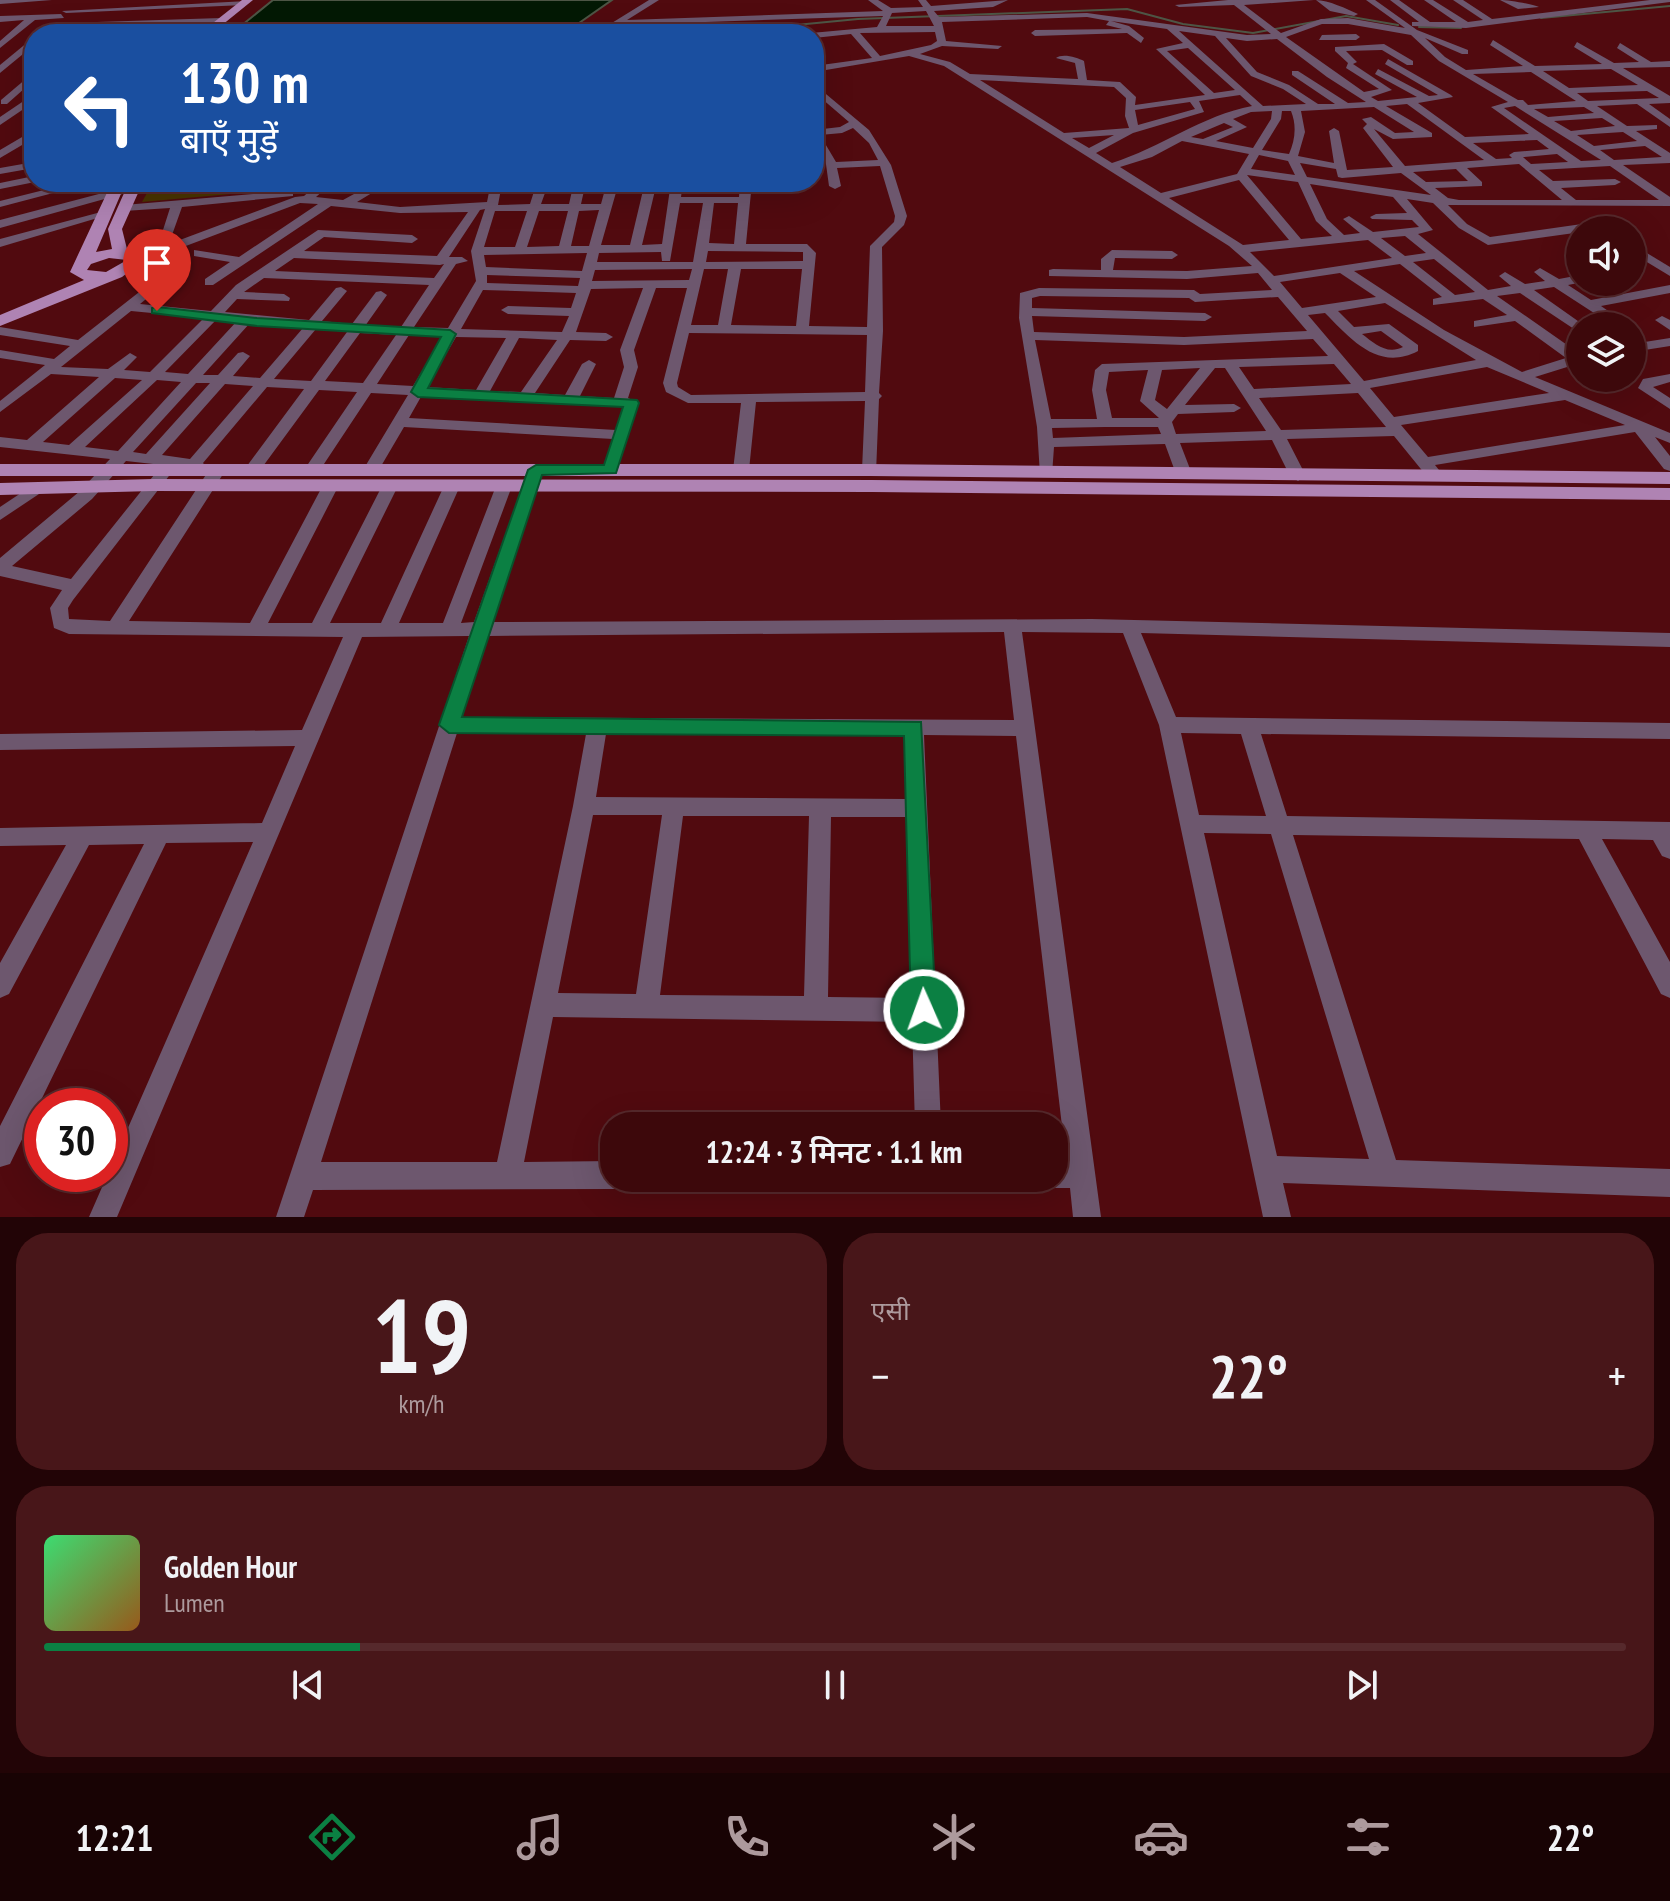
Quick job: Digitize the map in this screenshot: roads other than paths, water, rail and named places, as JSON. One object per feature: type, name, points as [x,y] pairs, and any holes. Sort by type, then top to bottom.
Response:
[{"type":"main road","points":[[230,24],[260,0]]},
{"type":"main road","points":[[217,24],[246,2]]},
{"type":"main road","points":[[86,269],[105,214],[122,192]]},
{"type":"main road","points":[[125,192],[124,208],[115,229],[131,256]]},
{"type":"main road","points":[[0,313],[86,269],[131,256]]},
{"type":"main road","points":[[0,321],[123,271],[131,256]]},
{"type":"main road","points":[[86,269],[105,277]]},
{"type":"main road","points":[[958,478],[1046,471],[1184,474],[1212,482],[1430,469],[1670,478]]},
{"type":"main road","points":[[0,470],[205,473],[331,485],[390,486],[504,486],[533,478],[610,470],[658,478],[741,470],[870,470],[924,478]]},
{"type":"main road","points":[[205,473],[371,470],[533,478],[958,478],[1670,494]]},
{"type":"main road","points":[[0,489],[94,486],[156,471]]},
{"type":"street","points":[[0,2],[48,0]]},
{"type":"street","points":[[52,24],[79,0]]},
{"type":"street","points":[[98,24],[125,0]]},
{"type":"street","points":[[614,23],[655,0]]},
{"type":"street","points":[[872,0],[885,19]]},
{"type":"street","points":[[922,0],[937,26],[947,64]]},
{"type":"street","points":[[912,54],[937,26],[1004,0]]},
{"type":"street","points":[[1179,6],[1310,0]]},
{"type":"street","points":[[1320,0],[1341,11],[1414,28]]},
{"type":"street","points":[[1370,0],[1414,28],[1465,52]]},
{"type":"street","points":[[1377,0],[1414,28],[1447,59],[1575,132],[1670,203]]},
{"type":"street","points":[[1394,0],[1414,28]]},
{"type":"street","points":[[1504,0],[1515,0]]},
{"type":"street","points":[[1504,0],[1521,8],[1598,1]]},
{"type":"street","points":[[1615,0],[1627,5]]},
{"type":"street","points":[[937,26],[1087,15],[1192,27],[1218,34],[1281,35],[1329,21],[1414,28],[1466,25],[1670,0]]},
{"type":"street","points":[[1430,2],[1458,1],[1491,22]]},
{"type":"street","points":[[35,24],[115,8],[162,3],[246,2]]},
{"type":"street","points":[[1430,2],[1466,25]]},
{"type":"street","points":[[139,24],[162,3]]},
{"type":"street","points":[[1237,4],[1234,12],[1244,23]]},
{"type":"street","points":[[1237,4],[1318,66],[1425,135]]},
{"type":"street","points":[[1179,6],[1213,15]]},
{"type":"street","points":[[1179,6],[1192,27]]},
{"type":"street","points":[[0,10],[35,13],[83,24]]},
{"type":"street","points":[[149,15],[232,12]]},
{"type":"street","points":[[0,19],[35,13]]},
{"type":"street","points":[[26,24],[35,13]]},
{"type":"street","points":[[614,23],[885,19],[991,36]]},
{"type":"street","points":[[824,34],[853,31],[885,19],[937,26],[1114,24],[1141,40]]},
{"type":"street","points":[[139,24],[221,21]]},
{"type":"street","points":[[1329,21],[1346,37]]},
{"type":"street","points":[[1322,38],[1369,35],[1358,22]]},
{"type":"street","points":[[1065,23],[1070,33]]},
{"type":"street","points":[[1168,25],[1260,108]]},
{"type":"street","points":[[937,26],[998,46]]},
{"type":"street","points":[[0,28],[23,27]]},
{"type":"street","points":[[0,45],[23,27]]},
{"type":"street","points":[[853,31],[876,57]]},
{"type":"street","points":[[1035,33],[1132,32]]},
{"type":"street","points":[[1486,48],[1504,41],[1487,32]]},
{"type":"street","points":[[1218,34],[1245,67],[1264,80],[1286,87],[1316,107]]},
{"type":"street","points":[[1189,45],[1160,49],[1213,97]]},
{"type":"street","points":[[1577,45],[1670,100]]},
{"type":"street","points":[[1620,46],[1650,65]]},
{"type":"street","points":[[1110,167],[1148,155],[1224,119],[1260,108],[1347,106],[1448,97],[1384,47],[1338,49],[1350,64],[1387,90],[1362,95]]},
{"type":"street","points":[[1486,48],[1515,57],[1668,156]]},
{"type":"street","points":[[1486,48],[1503,69]]},
{"type":"street","points":[[2,68],[24,49]]},
{"type":"street","points":[[824,67],[912,54],[947,64],[1240,249],[1267,275],[1430,469],[1642,427]]},
{"type":"street","points":[[1568,55],[1591,54]]},
{"type":"street","points":[[1515,57],[1539,56]]},
{"type":"street","points":[[1395,57],[1447,59],[1492,82],[1670,195]]},
{"type":"street","points":[[1395,57],[1429,72]]},
{"type":"street","points":[[1060,58],[1076,60],[1083,75]]},
{"type":"street","points":[[1470,71],[1650,65],[1669,59]]},
{"type":"street","points":[[1264,80],[1318,66]]},
{"type":"street","points":[[1215,68],[1245,67]]},
{"type":"street","points":[[1369,67],[1430,101]]},
{"type":"street","points":[[1083,75],[1095,70]]},
{"type":"street","points":[[1295,73],[1397,137],[1439,134]]},
{"type":"street","points":[[969,77],[1083,75],[1122,86],[1131,97],[1132,130]]},
{"type":"street","points":[[1492,82],[1657,77]]},
{"type":"street","points":[[2,102],[24,83]]},
{"type":"street","points":[[1565,91],[1648,87]]},
{"type":"street","points":[[1132,108],[1242,92]]},
{"type":"street","points":[[824,95],[868,135],[884,163],[901,216],[900,223],[876,246],[875,396],[870,470]]},
{"type":"street","points":[[2,102],[24,99]]},
{"type":"street","points":[[1087,153],[1132,130],[1201,110],[1193,100]]},
{"type":"street","points":[[1581,166],[1496,107],[1526,103],[1670,100]]},
{"type":"street","points":[[1639,101],[1670,124]]},
{"type":"street","points":[[1410,102],[1493,162]]},
{"type":"street","points":[[1243,174],[1276,119],[1277,107]]},
{"type":"street","points":[[1294,107],[1300,116],[1295,153],[1306,194],[1322,221],[1341,238]]},
{"type":"street","points":[[0,122],[24,110]]},
{"type":"street","points":[[1553,118],[1632,113]]},
{"type":"street","points":[[1205,142],[1242,127],[1224,119]]},
{"type":"street","points":[[0,122],[24,123]]},
{"type":"street","points":[[1152,124],[1183,137],[1254,152],[1338,152]]},
{"type":"street","points":[[1373,124],[1368,128],[1402,170],[1442,201],[1463,226],[1488,241],[1566,232]]},
{"type":"street","points":[[824,132],[855,125]]},
{"type":"street","points":[[1575,132],[1653,127]]},
{"type":"street","points":[[1060,136],[1132,130]]},
{"type":"street","points":[[1321,135],[1335,134],[1342,176]]},
{"type":"street","points":[[0,136],[24,137]]},
{"type":"street","points":[[1464,140],[1537,137]]},
{"type":"street","points":[[0,155],[24,141]]},
{"type":"street","points":[[1598,147],[1648,143]]},
{"type":"street","points":[[824,150],[831,161],[835,186]]},
{"type":"street","points":[[1558,151],[1514,155],[1572,202]]},
{"type":"street","points":[[1295,153],[1342,176],[1398,195],[1442,201],[1485,205],[1670,203]]},
{"type":"street","points":[[1160,197],[1243,174],[1326,183],[1342,176],[1493,162],[1581,166],[1621,164],[1668,156]]},
{"type":"street","points":[[824,160],[884,163]]},
{"type":"street","points":[[0,171],[24,163]]},
{"type":"street","points":[[1423,185],[1478,184],[1458,165]]},
{"type":"street","points":[[1243,174],[1296,241]]},
{"type":"street","points":[[0,186],[24,181]]},
{"type":"street","points":[[1549,185],[1615,182]]},
{"type":"street","points":[[1326,183],[1332,199]]},
{"type":"street","points":[[0,204],[44,192]]},
{"type":"street","points":[[0,224],[106,192]]},
{"type":"street","points":[[131,256],[315,192]]},
{"type":"street","points":[[209,282],[287,229],[361,192]]},
{"type":"street","points":[[371,470],[402,422],[450,334],[478,267],[495,192]]},
{"type":"street","points":[[520,250],[540,192]]},
{"type":"street","points":[[564,251],[578,192]]},
{"type":"street","points":[[525,398],[568,337],[588,279],[611,192]]},
{"type":"street","points":[[635,249],[649,192]]},
{"type":"street","points":[[664,266],[676,192]]},
{"type":"street","points":[[740,246],[746,192]]},
{"type":"street","points":[[124,208],[312,195],[336,203],[428,210],[492,206],[607,207]]},
{"type":"street","points":[[1240,249],[1427,230],[1398,195]]},
{"type":"street","points":[[675,200],[746,200]]},
{"type":"street","points":[[709,200],[700,266],[692,284],[671,389],[688,399],[875,396]]},
{"type":"street","points":[[131,256],[164,236],[177,203]]},
{"type":"street","points":[[1558,203],[1579,216]]},
{"type":"street","points":[[312,470],[439,282],[446,261],[476,208]]},
{"type":"street","points":[[396,260],[428,210]]},
{"type":"street","points":[[0,243],[105,214]]},
{"type":"street","points":[[1376,217],[1418,216]]},
{"type":"street","points":[[1349,219],[1398,261],[1452,299]]},
{"type":"street","points":[[0,408],[232,223],[287,229]]},
{"type":"street","points":[[73,450],[154,376],[234,295],[335,224]]},
{"type":"street","points":[[322,233],[412,239]]},
{"type":"street","points":[[1409,233],[1484,293],[1566,349]]},
{"type":"street","points":[[703,247],[807,248],[810,253],[802,329]]},
{"type":"street","points":[[478,267],[520,250],[668,248]]},
{"type":"street","points":[[198,253],[239,260],[266,270],[439,282]]},
{"type":"street","points":[[289,254],[446,261],[651,285],[692,284]]},
{"type":"street","points":[[1107,273],[1107,259],[1112,254],[1172,255]]},
{"type":"street","points":[[1053,273],[1267,275],[1342,269],[1437,255]]},
{"type":"street","points":[[131,256],[166,264],[174,271]]},
{"type":"street","points":[[1646,256],[1670,272]]},
{"type":"street","points":[[1646,266],[1658,263]]},
{"type":"street","points":[[724,329],[735,265]]},
{"type":"street","points":[[478,267],[522,288],[664,266],[809,265]]},
{"type":"street","points":[[1342,269],[1490,362],[1670,438]]},
{"type":"street","points":[[1540,272],[1601,312]]},
{"type":"street","points":[[1187,275],[1205,317],[1222,340],[1249,394],[1278,437],[1298,476]]},
{"type":"street","points":[[1505,276],[1566,319]]},
{"type":"street","points":[[1438,302],[1566,281]]},
{"type":"street","points":[[619,403],[631,367],[627,350],[651,285]]},
{"type":"street","points":[[492,335],[522,288]]},
{"type":"street","points":[[1589,304],[1670,289]]},
{"type":"street","points":[[115,628],[205,473],[266,383],[341,291]]},
{"type":"street","points":[[1046,471],[1048,443],[1028,336],[1025,296],[1032,292],[1194,296],[1282,293]]},
{"type":"street","points":[[234,295],[284,298]]},
{"type":"street","points":[[252,470],[317,386],[381,295]]},
{"type":"street","points":[[1298,313],[1387,299]]},
{"type":"street","points":[[130,307],[357,329],[606,337]]},
{"type":"street","points":[[1329,309],[1352,331]]},
{"type":"street","points":[[508,310],[578,312]]},
{"type":"street","points":[[1025,312],[1205,317]]},
{"type":"street","points":[[1479,324],[1518,317]]},
{"type":"street","points":[[0,568],[94,486],[195,379],[245,320]]},
{"type":"street","points":[[682,329],[876,331]]},
{"type":"street","points":[[0,331],[80,344]]},
{"type":"street","points":[[1028,336],[1222,340],[1315,335]]},
{"type":"street","points":[[0,355],[29,336]]},
{"type":"street","points":[[480,396],[514,336]]},
{"type":"street","points":[[1420,350],[1449,339]]},
{"type":"street","points":[[1646,341],[1652,345]]},
{"type":"street","points":[[1646,346],[1670,342]]},
{"type":"street","points":[[0,355],[110,374],[633,405],[610,470]]},
{"type":"street","points":[[243,356],[221,380],[74,586],[59,608],[60,623],[69,627],[255,631],[1012,625],[1670,640]]},
{"type":"street","points":[[30,446],[130,357]]},
{"type":"street","points":[[1105,423],[1099,390],[1102,370],[1114,366],[1209,367],[1337,360]]},
{"type":"street","points":[[1249,394],[1360,387],[1490,362]]},
{"type":"street","points":[[1523,376],[1566,362]]},
{"type":"street","points":[[570,400],[589,364]]},
{"type":"street","points":[[1156,366],[1147,401],[1168,417],[1171,440],[1184,474]]},
{"type":"street","points":[[1168,417],[1209,367]]},
{"type":"street","points":[[1670,378],[1648,382],[1645,388],[1670,405]]},
{"type":"street","points":[[0,391],[18,394]]},
{"type":"street","points":[[1048,443],[1278,437],[1394,426],[1568,394]]},
{"type":"street","points":[[741,470],[749,398]]},
{"type":"street","points":[[1044,424],[1105,423],[1234,408]]},
{"type":"street","points":[[402,422],[620,435]]},
{"type":"street","points":[[1642,427],[1670,466]]},
{"type":"street","points":[[0,442],[123,455],[156,471]]},
{"type":"street","points":[[290,1217],[449,725],[533,478]]},
{"type":"street","points":[[255,631],[331,485]]},
{"type":"street","points":[[317,631],[390,486]]},
{"type":"street","points":[[386,631],[452,486]]},
{"type":"street","points":[[449,631],[504,486]]},
{"type":"street","points":[[0,515],[36,488]]},
{"type":"street","points":[[0,568],[74,586]]},
{"type":"street","points":[[1012,625],[1025,728],[1062,1112]]},
{"type":"street","points":[[1130,628],[1169,725],[1277,1217]]},
{"type":"street","points":[[103,1217],[355,631]]},
{"type":"street","points":[[449,725],[1025,728]]},
{"type":"street","points":[[1169,725],[1670,731]]},
{"type":"street","points":[[508,1175],[584,806],[597,726]]},
{"type":"street","points":[[1249,727],[1387,1173]]},
{"type":"street","points":[[914,728],[928,1112]]},
{"type":"street","points":[[0,742],[309,738]]},
{"type":"street","points":[[584,806],[917,808]]},
{"type":"street","points":[[646,1007],[674,806]]},
{"type":"street","points":[[816,1009],[820,807]]},
{"type":"street","points":[[1190,824],[1585,829],[1666,837]]},
{"type":"street","points":[[1585,829],[1670,986]]},
{"type":"street","points":[[0,837],[268,832]]},
{"type":"street","points":[[0,1154],[160,834]]},
{"type":"street","points":[[0,986],[83,835]]},
{"type":"street","points":[[543,1005],[924,1010]]},
{"type":"street","points":[[1266,1169],[1670,1183]]},
{"type":"street","points":[[1068,1174],[1087,1217]]},
{"type":"street","points":[[304,1176],[600,1175]]},
{"type":"waterway","points":[[1541,18],[1670,6]]},
{"type":"waterway","points":[[807,24],[858,19],[1127,9],[1183,24],[1253,33],[1346,16],[1398,25]]},
{"type":"waterway","points":[[1419,27],[1461,28]]}]
